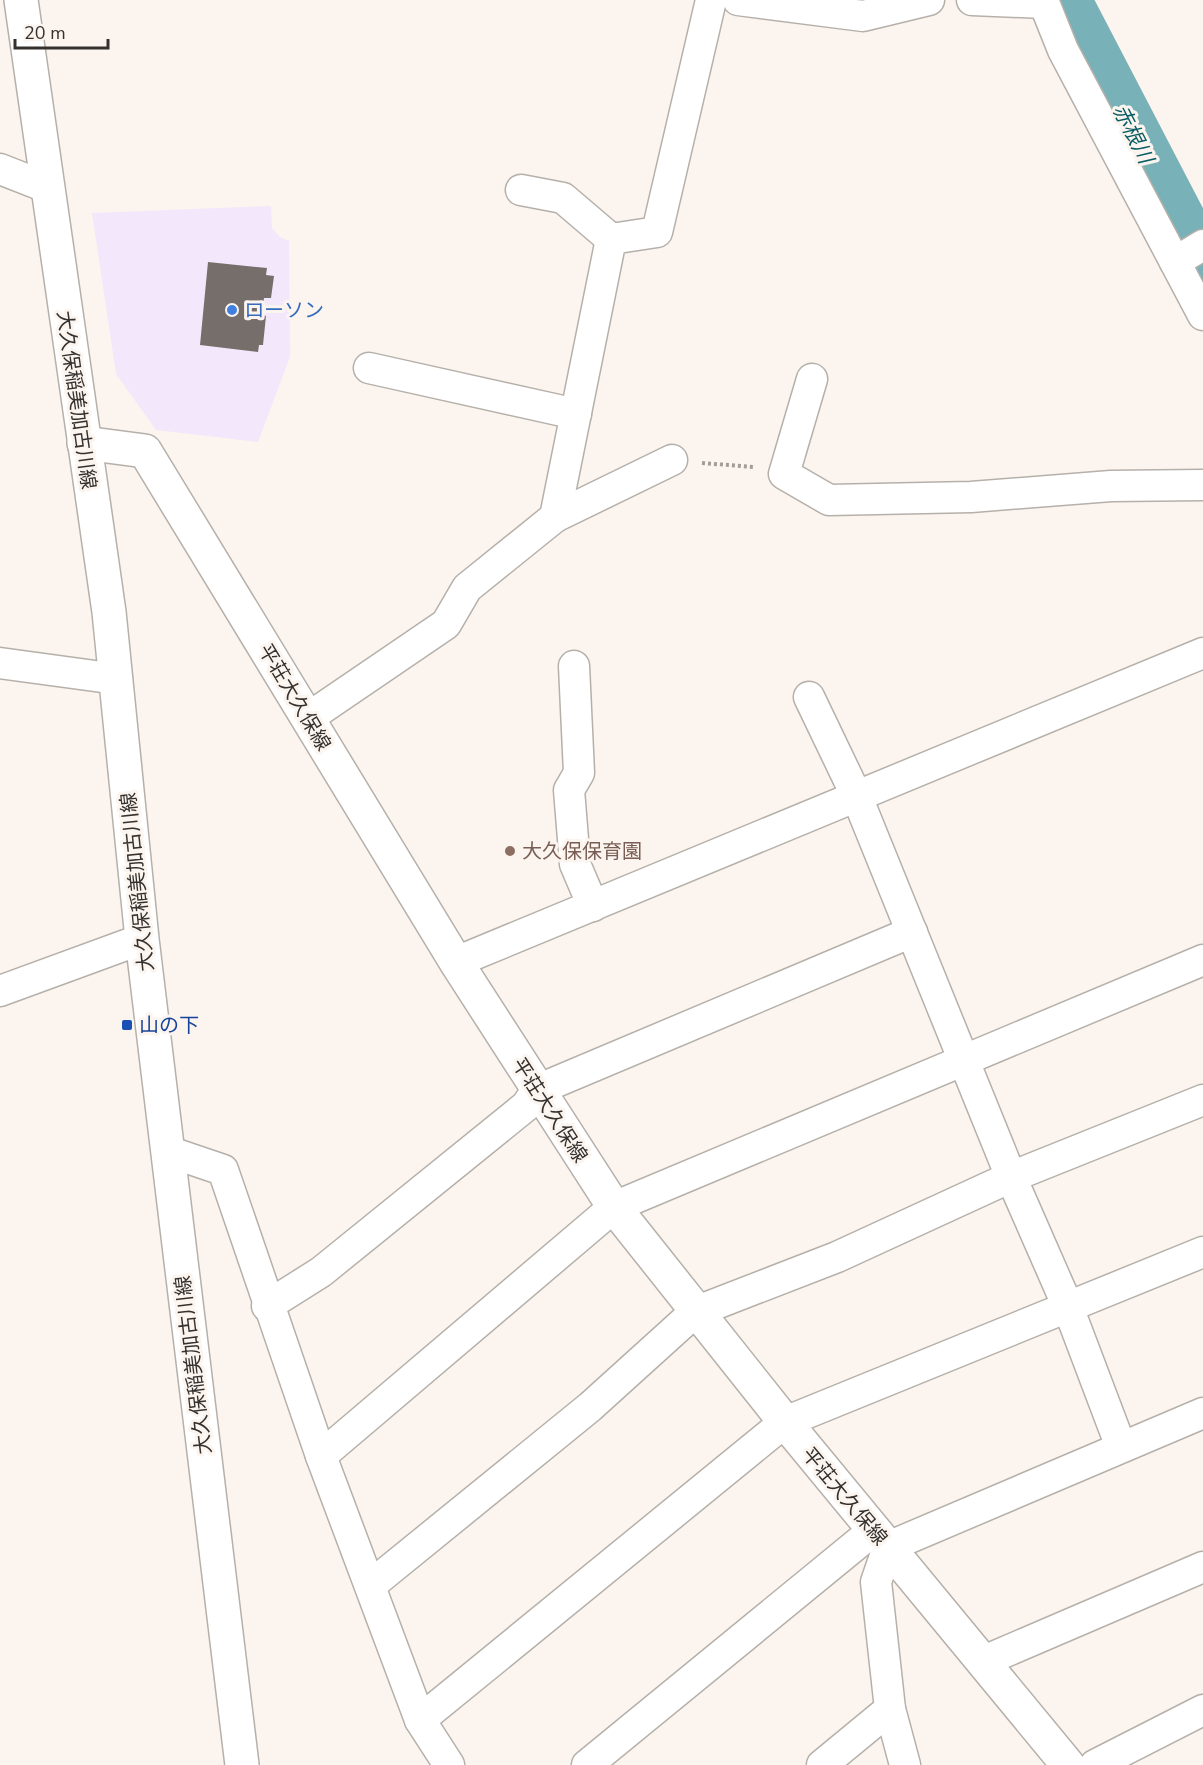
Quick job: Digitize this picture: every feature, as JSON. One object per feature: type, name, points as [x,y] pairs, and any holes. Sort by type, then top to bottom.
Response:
[{"type":"main road","name":"大久保稲美加古川線","points":[[21,0],[117,679],[142,939],[242,1765]]},
{"type":"main road","name":"平荘大久保線","points":[[84,443],[145,451],[456,962],[614,1207],[695,1312],[1068,1765]]},
{"type":"street","points":[[521,190],[563,198],[611,239],[657,232],[711,0]]},
{"type":"street","points":[[738,0],[862,16],[929,0]]},
{"type":"street","points":[[972,0],[1043,2],[1064,51],[1203,315]]},
{"type":"street","points":[[0,169],[46,187]]},
{"type":"street","points":[[555,517],[611,239]]},
{"type":"street","points":[[1175,262],[1203,245]]},
{"type":"street","points":[[369,368],[576,414]]},
{"type":"street","points":[[812,380],[784,474],[829,500],[971,497],[1111,486],[1203,486]]},
{"type":"street","points":[[308,718],[446,624],[467,588],[555,517],[672,460]]},
{"type":"street","points":[[456,962],[1203,653]]},
{"type":"street","points":[[0,663],[117,679]]},
{"type":"street","points":[[574,666],[579,773],[569,790],[574,864],[593,906]]},
{"type":"street","points":[[809,697],[857,797],[1011,1177],[1068,1307],[1121,1448]]},
{"type":"street","points":[[267,1306],[321,1272],[526,1106],[537,1090],[912,932]]},
{"type":"street","points":[[0,991],[142,939]]},
{"type":"street","points":[[321,1456],[614,1207],[1203,960]]},
{"type":"street","points":[[370,1585],[590,1407],[695,1312],[837,1257],[1011,1177],[1203,1100]]},
{"type":"street","points":[[167,1151],[223,1170],[267,1306],[420,1720],[447,1764]]},
{"type":"street","points":[[420,1720],[785,1422],[1203,1252]]},
{"type":"street","points":[[587,1765],[881,1539],[1121,1448],[1203,1413]]},
{"type":"street","points":[[881,1539],[876,1582],[890,1709],[904,1765]]},
{"type":"street","points":[[984,1661],[1203,1567]]},
{"type":"street","points":[[822,1765],[890,1709]]},
{"type":"street","points":[[1095,1765],[1203,1710]]},
{"type":"path","points":[[672,460],[757,468],[784,474]]},
{"type":"shaded area","points":[[271,206],[272,228],[280,237],[289,241],[290,357],[258,442],[156,430],[116,374],[92,213]]},
{"type":"building","points":[[208,262],[267,268],[266,275],[274,276],[271,298],[264,298],[262,315],[266,316],[263,345],[259,345],[258,352],[200,345]]},
{"type":"waterway","name":"赤根川","points":[[1063,0],[1203,269]]},
{"type":"place","name":"ローソン","points":[[232,310]]},
{"type":"place","name":"大久保保育園","points":[[510,851]]},
{"type":"place","name":"山の下","points":[[127,1025]]}]
